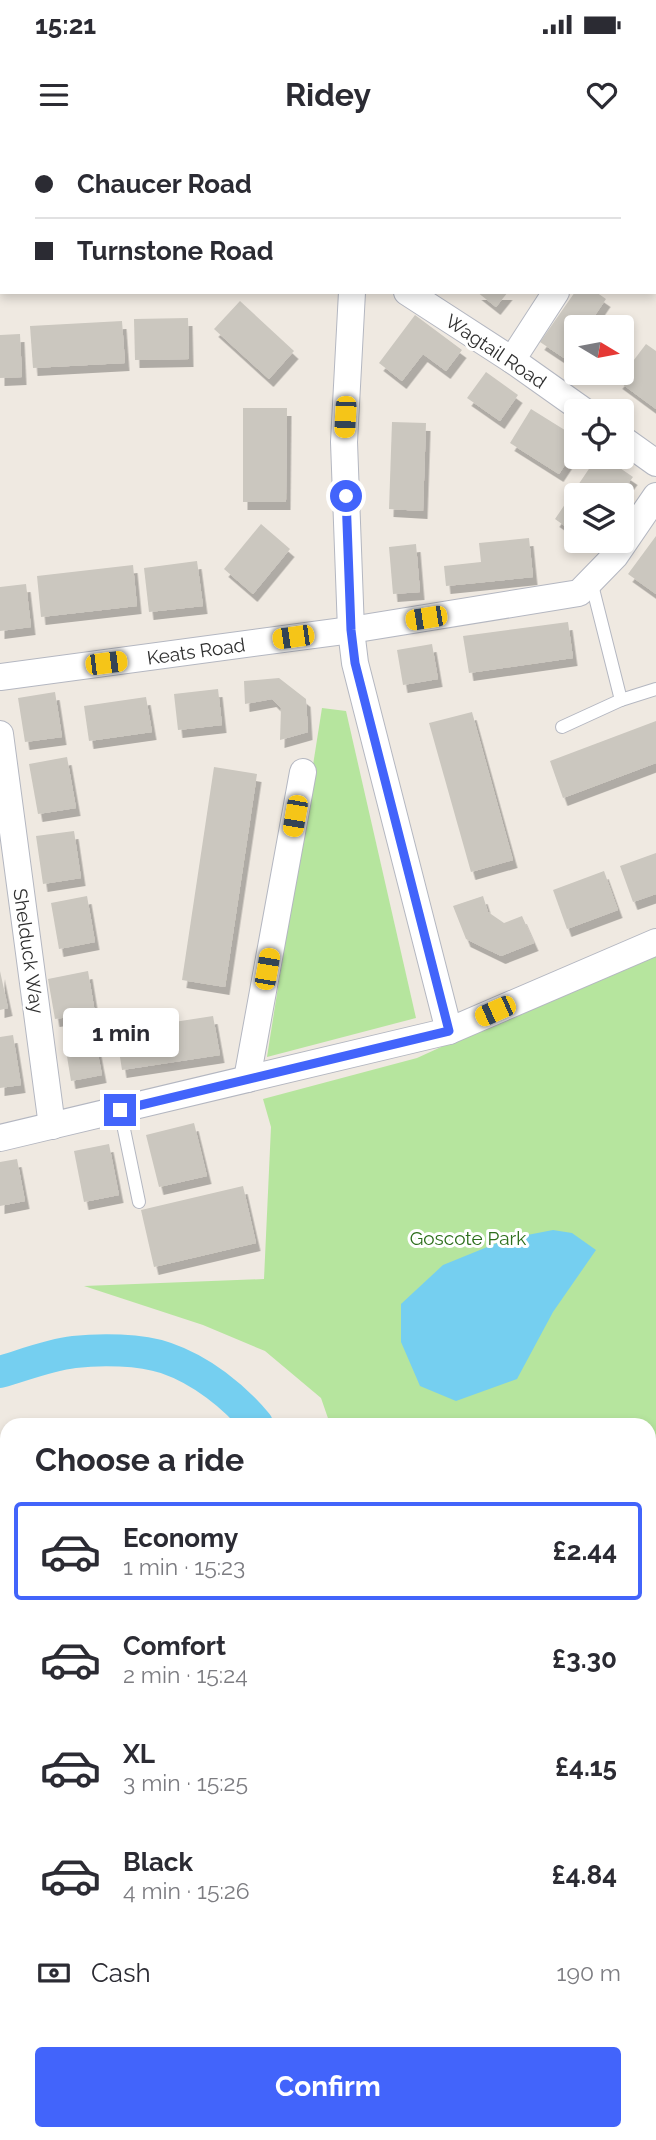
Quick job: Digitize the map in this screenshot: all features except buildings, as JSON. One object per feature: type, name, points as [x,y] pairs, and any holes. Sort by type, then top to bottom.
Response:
[{"type":"street","points":[[352,294],[344,443],[351,630],[355,663],[449,1031]]},
{"type":"street","name":"Wagtail Road","points":[[410,294],[567,399]]},
{"type":"street","points":[[512,360],[555,294]]},
{"type":"street","points":[[634,447],[656,463]]},
{"type":"street","name":"Keats Road","points":[[0,677],[351,630],[579,593],[615,556],[656,496]]},
{"type":"street","name":"Shelduck Way","points":[[0,734],[52,1126]]},
{"type":"street","points":[[247,1079],[303,772]]},
{"type":"street","points":[[0,1138],[449,1031],[656,942]]},
{"type":"lane","points":[[591,581],[621,700]]},
{"type":"lane","points":[[562,727],[621,700],[656,689]]},
{"type":"lane","points":[[120,1110],[139,1202]]},
{"type":"green space","points":[[322,708],[346,711],[416,1018],[267,1057]]},
{"type":"green space","name":"Goscote Park","points":[[656,949],[656,1418],[328,1418],[321,1398],[265,1351],[203,1325],[84,1286],[264,1279],[271,1127],[263,1099],[417,1058]]},
{"type":"water","points":[[553,1230],[572,1233],[596,1250],[553,1312],[517,1379],[456,1401],[420,1386],[401,1342],[401,1304],[443,1265],[507,1239]]},
{"type":"waterway","points":[[0,1372],[74,1352],[120,1350],[156,1355],[192,1369],[227,1394],[251,1418]]},
{"type":"route","points":[[120,1110],[449,1031],[355,663],[351,630],[346,496]]}]
